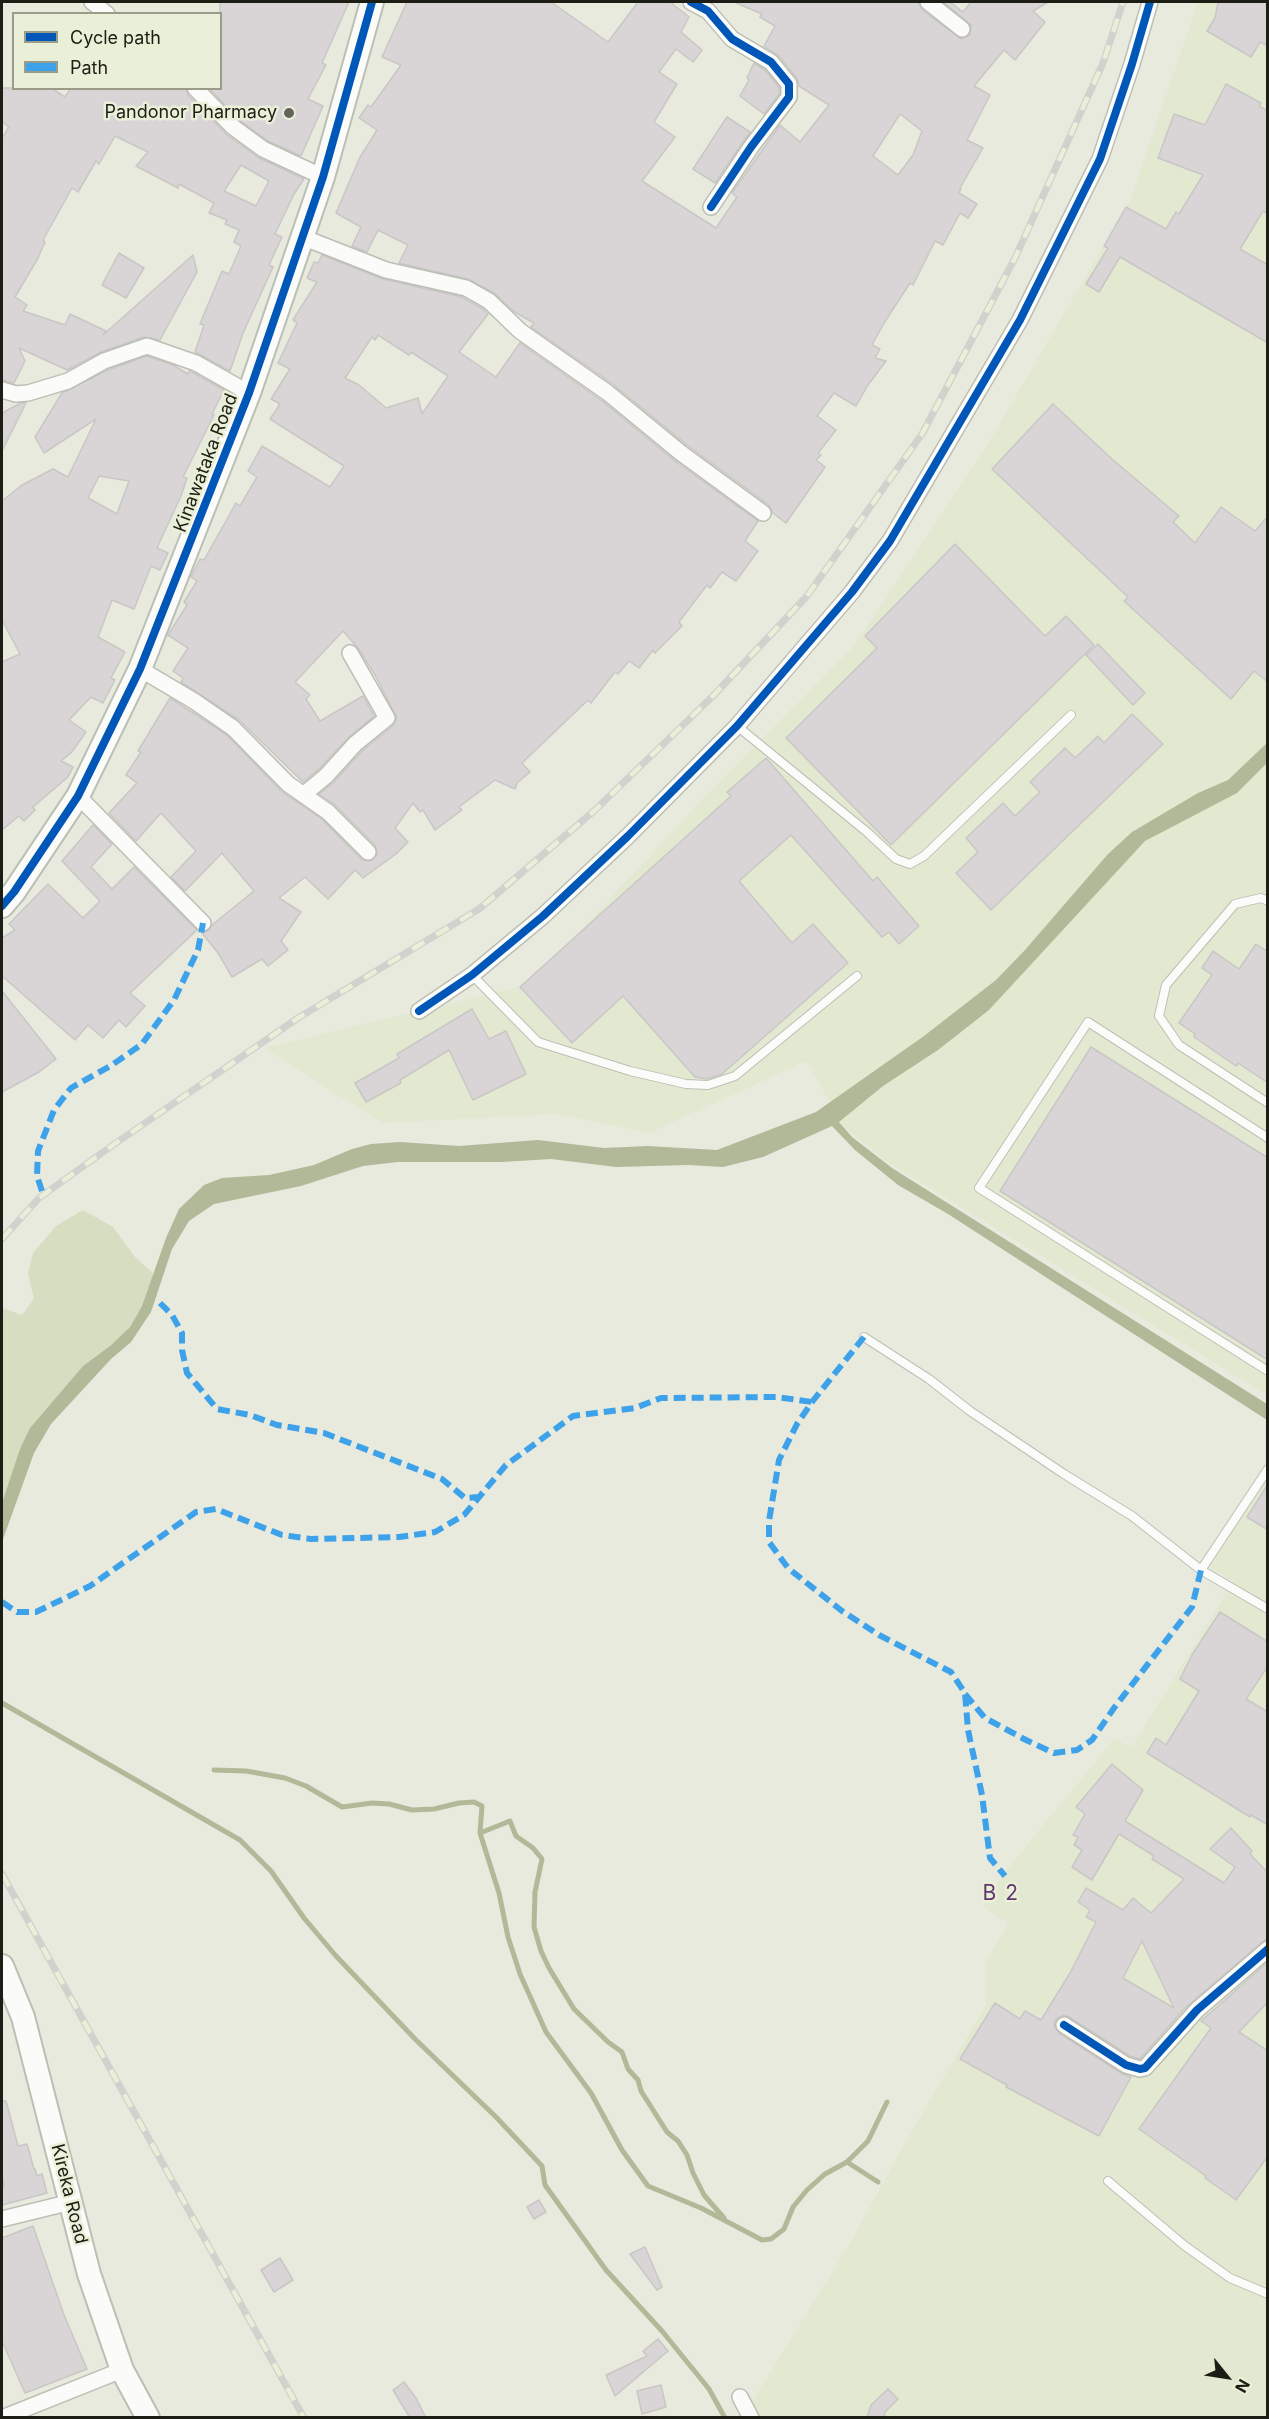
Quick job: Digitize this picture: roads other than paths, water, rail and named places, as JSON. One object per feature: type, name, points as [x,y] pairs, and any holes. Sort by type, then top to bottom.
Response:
[{"type":"street","points":[[92,2],[104,12]]},
{"type":"street","name":"Kinawataka Road","points":[[2,906],[14,892],[78,796],[140,669],[249,393],[323,177],[372,2]]},
{"type":"street","points":[[691,2],[708,11],[732,39],[771,62],[789,84],[789,97],[751,147],[711,207]]},
{"type":"street","points":[[928,2],[962,29]]},
{"type":"street","points":[[419,1011],[472,975],[543,916],[620,844],[737,726],[852,592],[890,541],[1020,320],[1100,159],[1150,2]]},
{"type":"street","points":[[197,90],[232,128],[300,168],[323,177]]},
{"type":"street","points":[[302,237],[386,270],[466,288],[489,301],[520,331],[608,393],[688,459],[763,513]]},
{"type":"street","points":[[2,390],[16,394],[28,393],[68,381],[120,355],[147,346],[196,363],[249,393]]},
{"type":"street","points":[[303,795],[326,777],[355,744],[387,718],[350,652]]},
{"type":"street","points":[[140,669],[194,701],[233,728],[288,784],[328,812],[368,852]]},
{"type":"street","points":[[78,796],[203,923]]},
{"type":"street","points":[[1064,2025],[1126,2065],[1145,2068],[1197,2010],[1268,1948]]},
{"type":"street","name":"Kireka Road","points":[[2,1966],[22,2017],[89,2274],[122,2370],[148,2418]]},
{"type":"street","points":[[2,2219],[71,2202]]},
{"type":"street","points":[[2,2418],[122,2370]]},
{"type":"street","points":[[740,2397],[751,2418]]},
{"type":"lane","points":[[737,726],[867,832],[896,859],[910,864],[924,856],[1071,715]]},
{"type":"lane","points":[[1268,901],[1261,898],[1235,904],[1166,985],[1159,1016],[1179,1045],[1268,1103]]},
{"type":"lane","points":[[472,975],[538,1042],[630,1071],[686,1084],[708,1085],[735,1076],[857,976]]},
{"type":"lane","points":[[1268,1138],[1088,1022],[979,1188],[1268,1371]]},
{"type":"lane","points":[[864,1337],[929,1378],[970,1411],[1064,1474],[1132,1516],[1201,1570],[1268,1609]]},
{"type":"lane","points":[[1201,1570],[1268,1469]]},
{"type":"lane","points":[[1108,2181],[1185,2246],[1230,2278],[1268,2294]]},
{"type":"waterway","points":[[2,1703],[240,1840],[271,1871],[304,1918],[336,1956],[542,2166],[545,2185],[606,2270],[662,2331],[709,2389],[725,2418]]},
{"type":"waterway","points":[[214,1770],[246,1771],[285,1778],[306,1786],[342,1807],[372,1803],[389,1804],[412,1810],[434,1809],[474,1802],[482,1806],[480,1833],[499,1893],[508,1937],[520,1974],[546,2032],[591,2093],[622,2150],[648,2186],[701,2208],[762,2240],[771,2239],[784,2229],[793,2207],[807,2190],[825,2174],[847,2162],[868,2141],[887,2102]]},
{"type":"waterway","points":[[480,1833],[510,1821],[516,1836],[533,1848],[542,1859],[535,1892],[534,1927],[549,1968],[574,2009],[608,2042],[622,2052],[628,2069],[638,2080],[641,2091],[667,2132],[678,2141],[687,2155],[704,2195],[724,2218]]},
{"type":"waterway","points":[[847,2162],[878,2182]]},
{"type":"railway","points":[[2,1239],[39,1198],[113,1145],[298,1018],[479,909],[594,811],[713,696],[807,596],[922,434],[1015,258],[1103,63],[1123,2]]},
{"type":"railway","points":[[2,1874],[304,2418]]},
{"type":"place","name":"Pandonor Pharmacy","points":[[289,113]]},
{"type":"district","name":"B 2","points":[[1001,1894]]}]
